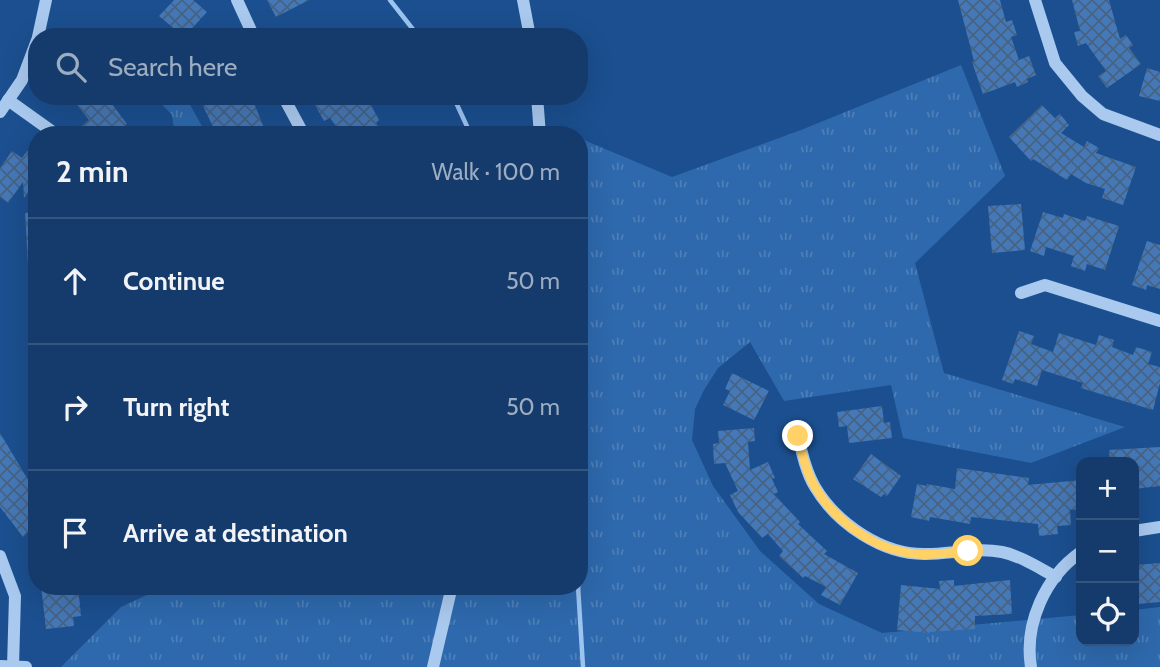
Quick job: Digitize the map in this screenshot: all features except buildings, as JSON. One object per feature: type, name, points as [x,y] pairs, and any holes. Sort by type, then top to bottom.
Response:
[{"type":"street","points":[[39,28],[46,0]]},
{"type":"street","points":[[237,0],[250,28]]},
{"type":"street","points":[[523,0],[528,28]]},
{"type":"street","points":[[1035,0],[1055,63],[1082,96],[1103,114],[1160,135]]},
{"type":"street","points":[[0,112],[22,80],[28,63]]},
{"type":"street","points":[[8,100],[44,126]]},
{"type":"street","points":[[288,105],[299,126]]},
{"type":"street","points":[[538,105],[539,126]]},
{"type":"street","points":[[1021,293],[1045,285],[1160,321]]},
{"type":"street","points":[[798,436],[814,487],[842,518],[880,545],[904,552],[925,554],[987,550],[1004,552],[1056,577]]},
{"type":"street","points":[[1139,530],[1160,527]]},
{"type":"street","points":[[0,556],[15,596],[13,667]]},
{"type":"street","points":[[1031,667],[1030,637],[1042,598],[1056,577],[1076,557]]},
{"type":"street","points":[[433,667],[450,595]]},
{"type":"street","points":[[0,666],[26,667]]},
{"type":"green space","points":[[961,65],[1005,176],[915,263],[944,373],[1125,427],[1031,463],[903,438],[891,385],[784,401],[750,342],[718,368],[704,390],[695,409],[692,440],[713,486],[760,551],[819,604],[882,633],[1076,615],[1076,646],[1139,646],[1139,609],[1160,607],[1160,667],[61,667],[121,607],[147,595],[588,595],[588,142],[672,177],[801,130]]},
{"type":"green space","points":[[163,105],[190,105],[202,126],[174,126],[172,115]]},
{"type":"waterway","points":[[390,0],[412,28]]},
{"type":"waterway","points":[[457,105],[467,126]]},
{"type":"waterway","points":[[579,595],[583,667]]},
{"type":"route","points":[[798,436],[814,487],[857,531],[880,545],[904,552],[925,554],[968,551]]}]
